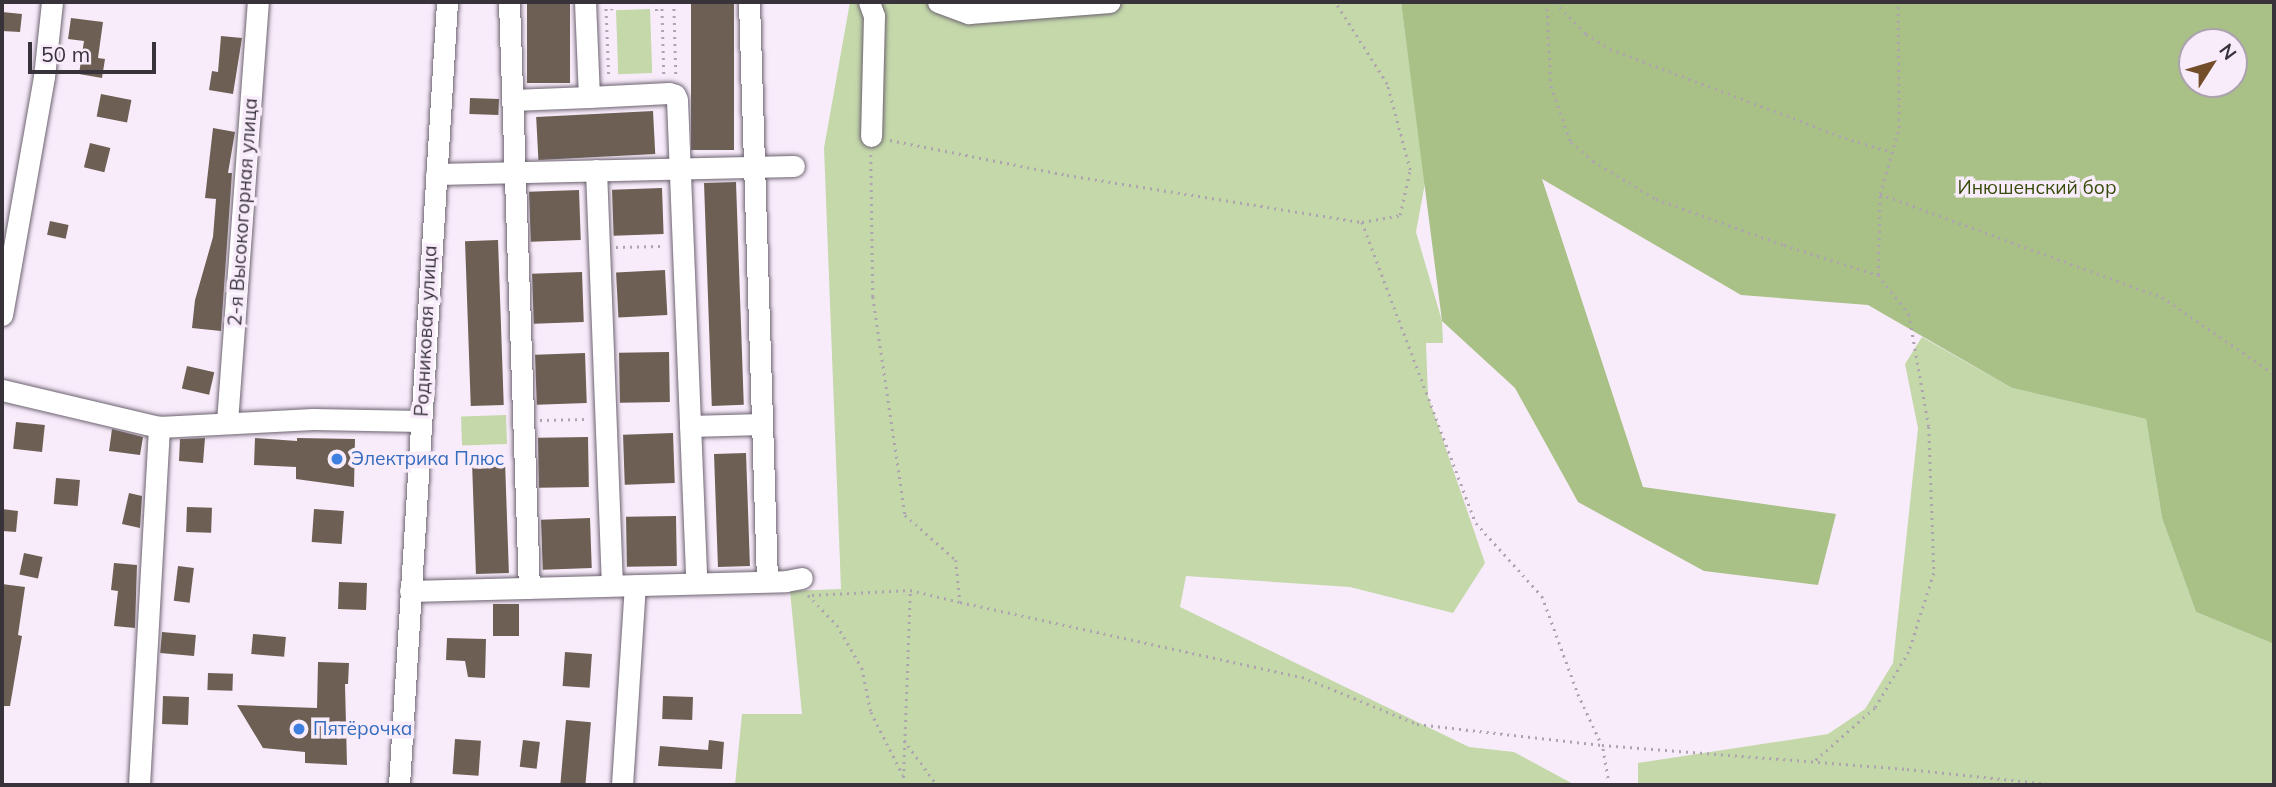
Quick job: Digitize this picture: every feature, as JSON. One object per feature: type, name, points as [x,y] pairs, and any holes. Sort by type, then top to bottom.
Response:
[{"type":"street","points":[[2,315],[44,78],[52,2]]},
{"type":"street","name":"2-я Высокогорная улица","points":[[227,422],[258,2]]},
{"type":"street","name":"Родниковая улица","points":[[398,785],[447,2]]},
{"type":"street","points":[[509,2],[529,588]]},
{"type":"street","points":[[585,2],[589,97]]},
{"type":"street","points":[[749,2],[767,581]]},
{"type":"street","points":[[869,2],[874,16],[871,136]]},
{"type":"street","points":[[938,2],[969,13],[1110,2]]},
{"type":"street","points":[[512,100],[589,97],[667,88],[680,168],[696,583]]},
{"type":"street","points":[[436,174],[794,166]]},
{"type":"street","points":[[596,170],[612,585]]},
{"type":"street","points":[[2,390],[159,427],[227,422],[421,421]]},
{"type":"street","points":[[690,426],[762,424]]},
{"type":"street","points":[[139,785],[159,427]]},
{"type":"street","points":[[410,591],[801,579]]},
{"type":"street","points":[[622,785],[635,585]]},
{"type":"path","points":[[606,2],[609,79],[613,83]]},
{"type":"path","points":[[612,2],[612,10]]},
{"type":"path","points":[[658,2],[667,88]]},
{"type":"path","points":[[657,10],[658,2]]},
{"type":"path","points":[[667,88],[675,38],[674,2]]},
{"type":"path","points":[[960,602],[956,560],[905,516],[873,297],[871,136],[1067,175],[1362,222],[1400,215],[1410,170],[1387,85],[1335,2]]},
{"type":"path","points":[[1547,2],[1551,86],[1571,142],[1612,175],[1656,199],[1878,275],[1909,314],[1929,427],[1934,573],[1909,652],[1875,708],[1814,762]]},
{"type":"path","points":[[1555,2],[1586,34],[1610,49],[1845,138],[1892,152]]},
{"type":"path","points":[[1878,275],[1880,194],[1899,128],[1898,2]]},
{"type":"path","points":[[663,39],[675,38]]},
{"type":"path","points":[[1880,194],[2162,297],[2274,374]]},
{"type":"path","points":[[1362,222],[1476,523],[1542,596],[1578,695],[1602,745],[1609,785]]},
{"type":"path","points":[[599,247],[683,245]]},
{"type":"path","points":[[523,421],[606,418]]},
{"type":"path","points":[[903,785],[910,590]]},
{"type":"path","points":[[903,776],[871,712],[862,668],[837,625],[808,596],[910,590],[1301,677],[1417,724],[1602,745],[2059,785]]},
{"type":"path","points":[[904,740],[937,785]]},
{"type":"green space","points":[[850,2],[938,2],[969,13],[1110,2],[1401,2],[1425,183],[1416,232],[1442,321],[1443,343],[1426,343],[1428,396],[1485,563],[1453,613],[1350,587],[1186,576],[1180,607],[1469,747],[1514,752],[1575,785],[735,785],[742,714],[802,714],[790,591],[841,589],[824,148]]},
{"type":"green space","name":"Инюшенский бор","points":[[1401,2],[2274,2],[2274,644],[2196,612],[2162,518],[2146,419],[2012,388],[1868,305],[1741,295],[1542,179],[1643,487],[1836,514],[1818,585],[1704,571],[1578,502],[1515,388],[1442,321]]},
{"type":"green space","points":[[650,9],[652,73],[618,74],[616,10]]},
{"type":"green space","points":[[1922,337],[2012,388],[2146,419],[2162,518],[2196,612],[2274,644],[2274,785],[1638,785],[1638,763],[1828,734],[1865,709],[1893,663],[1918,428],[1905,364]]},
{"type":"green space","points":[[506,415],[507,444],[462,446],[461,417]]},
{"type":"building","points":[[527,2],[570,2],[570,83],[527,83]]},
{"type":"building","points":[[691,2],[734,2],[734,150],[691,150]]},
{"type":"building","points":[[2,12],[22,14],[20,32],[2,31]]},
{"type":"building","points":[[71,18],[103,22],[98,58],[105,59],[102,78],[79,74],[84,41],[68,39]]},
{"type":"building","points":[[221,36],[242,38],[233,94],[209,90],[212,71],[218,72]]},
{"type":"building","points":[[101,94],[131,100],[127,122],[97,117]]},
{"type":"building","points":[[470,98],[499,99],[498,115],[469,114]]},
{"type":"building","points":[[653,111],[655,154],[538,160],[536,117]]},
{"type":"building","points":[[213,128],[235,132],[228,173],[232,173],[221,331],[192,328],[195,300],[213,237],[216,199],[205,198]]},
{"type":"building","points":[[90,143],[110,148],[104,172],[84,167]]},
{"type":"building","points":[[736,182],[744,405],[712,406],[704,183]]},
{"type":"building","points":[[662,188],[664,234],[614,236],[612,190]]},
{"type":"building","points":[[579,190],[581,240],[531,242],[529,192]]},
{"type":"building","points":[[50,221],[69,225],[66,239],[47,235]]},
{"type":"building","points":[[498,240],[504,405],[471,406],[465,241]]},
{"type":"building","points":[[665,270],[667,315],[618,318],[616,273]]},
{"type":"building","points":[[582,272],[584,322],[534,324],[532,274]]},
{"type":"building","points":[[669,352],[670,402],[620,403],[619,353]]},
{"type":"building","points":[[585,353],[587,403],[537,405],[535,355]]},
{"type":"building","points":[[187,366],[214,372],[209,395],[182,388]]},
{"type":"building","points":[[16,422],[45,425],[42,452],[13,449]]},
{"type":"building","points":[[112,429],[143,437],[140,455],[109,451]]},
{"type":"building","points":[[673,433],[675,483],[625,485],[623,435]]},
{"type":"building","points":[[588,437],[589,487],[539,488],[538,438]]},
{"type":"building","points":[[205,438],[203,463],[179,461],[180,439]]},
{"type":"building","points":[[255,438],[297,441],[297,438],[355,439],[354,487],[296,479],[296,467],[254,465]]},
{"type":"building","points":[[746,453],[750,566],[718,567],[714,454]]},
{"type":"building","points":[[505,461],[509,573],[476,574],[472,462]]},
{"type":"building","points":[[56,478],[80,480],[78,506],[54,504]]},
{"type":"building","points":[[129,493],[142,496],[140,528],[122,524]]},
{"type":"building","points":[[187,507],[212,508],[211,533],[186,532]]},
{"type":"building","points":[[2,509],[18,511],[16,532],[2,531]]},
{"type":"building","points":[[314,509],[344,511],[342,544],[312,542]]},
{"type":"building","points":[[676,516],[677,566],[627,567],[626,517]]},
{"type":"building","points":[[590,518],[592,568],[543,570],[541,520]]},
{"type":"building","points":[[24,553],[43,557],[38,578],[19,575]]},
{"type":"building","points":[[114,563],[137,565],[135,628],[114,626],[118,591],[111,590]]},
{"type":"building","points":[[178,566],[194,568],[190,603],[174,601]]},
{"type":"building","points":[[339,582],[367,583],[366,610],[338,609]]},
{"type":"building","points":[[2,584],[25,587],[18,635],[22,636],[10,706],[2,706]]},
{"type":"building","points":[[493,604],[519,604],[519,636],[493,636]]},
{"type":"building","points":[[162,632],[196,635],[194,656],[160,653]]},
{"type":"building","points":[[253,634],[286,637],[284,657],[251,654]]},
{"type":"building","points":[[447,638],[486,639],[485,678],[468,677],[465,661],[446,660]]},
{"type":"building","points":[[565,652],[592,654],[590,688],[563,686]]},
{"type":"building","name":"Пятёрочка","points":[[318,662],[349,663],[348,684],[345,684],[347,765],[305,763],[305,752],[263,748],[237,705],[317,708]]},
{"type":"building","points":[[208,673],[233,674],[232,691],[207,690]]},
{"type":"building","points":[[163,696],[189,697],[188,725],[162,724]]},
{"type":"building","points":[[663,696],[693,697],[692,720],[662,719]]},
{"type":"building","points":[[566,720],[591,722],[585,785],[560,785]]},
{"type":"building","points":[[455,739],[481,741],[478,776],[453,774]]},
{"type":"building","points":[[523,740],[540,742],[537,769],[520,767]]},
{"type":"building","points":[[709,740],[724,742],[722,769],[658,766],[660,746],[708,750]]},
{"type":"place","name":"Электрика Плюс","points":[[337,459]]},
{"type":"place","name":"Пятёрочка","points":[[299,729]]}]
